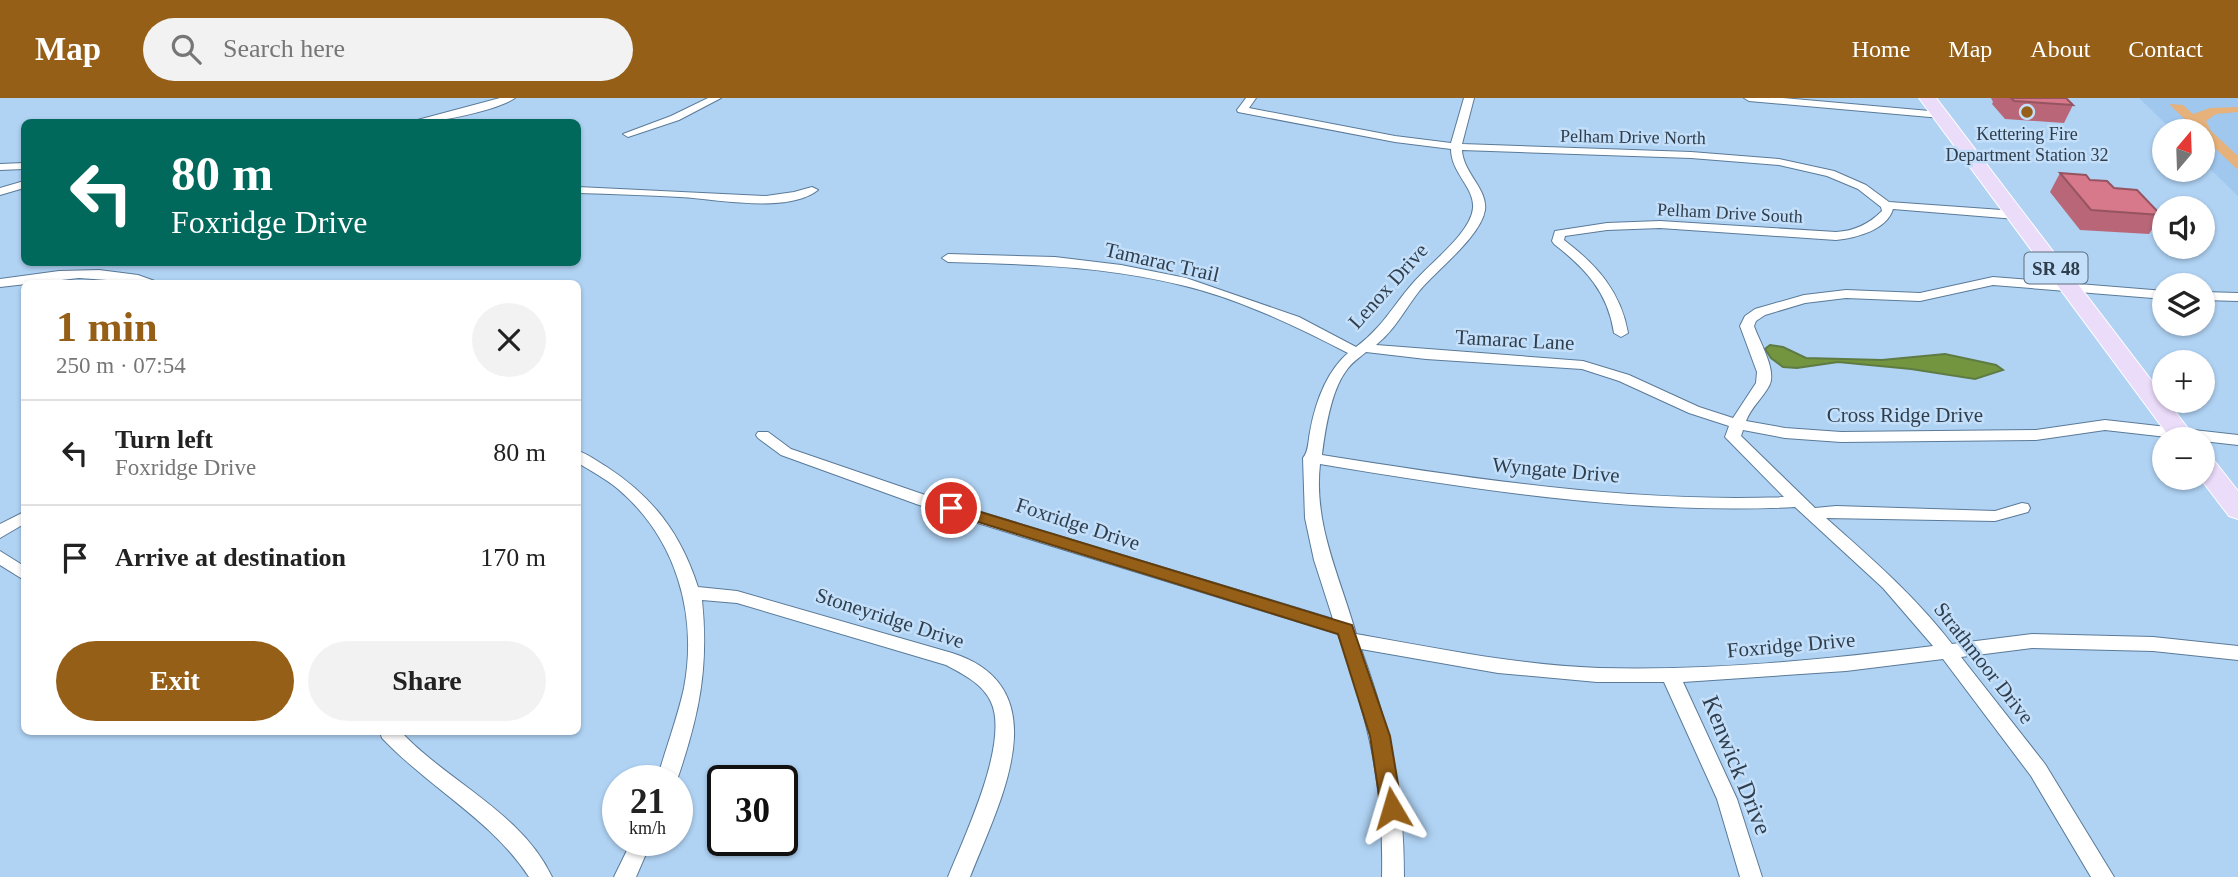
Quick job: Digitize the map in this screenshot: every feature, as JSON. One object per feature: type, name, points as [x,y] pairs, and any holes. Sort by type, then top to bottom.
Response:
[{"type":"main road","name":"SR 48","points":[[1927,98],[2175,427]]},
{"type":"main road","points":[[2215,480],[2238,510]]},
{"type":"street","points":[[429,119],[510,98]]},
{"type":"street","points":[[628,134],[683,114],[716,98]]},
{"type":"street","name":"Pelham Drive North","points":[[1251,98],[1242,110],[1395,139],[1458,147],[1691,155],[1779,162],[1818,169],[1838,176],[1862,187],[1886,205]]},
{"type":"street","name":"Lenox Drive","points":[[1393,877],[1394,833],[1389,783],[1380,736],[1317,545],[1311,512],[1311,458],[1318,425],[1335,378],[1360,350],[1381,335],[1416,287],[1477,218],[1479,195],[1459,166],[1459,124],[1469,98]]},
{"type":"street","points":[[1749,98],[1941,115]]},
{"type":"street","points":[[0,167],[21,166]]},
{"type":"street","points":[[0,192],[21,185]]},
{"type":"street","points":[[581,190],[766,200],[791,198],[811,190]]},
{"type":"street","points":[[1886,205],[2016,215]]},
{"type":"street","name":"Pelham Drive South","points":[[1621,333],[1610,291],[1592,267],[1558,241],[1557,237],[1564,233],[1652,226],[1735,228],[1837,236],[1861,232],[1872,226],[1888,211],[1886,205]]},
{"type":"street","name":"Tamarac Trail","points":[[948,258],[1055,261],[1121,269],[1186,282],[1294,320],[1360,350]]},
{"type":"street","points":[[0,283],[56,275],[94,274],[124,275],[142,280]]},
{"type":"street","points":[[1805,508],[1732,437],[1737,424],[1763,383],[1762,362],[1747,326],[1750,319],[1760,312],[1823,296],[1920,297],[1955,292],[1993,281],[2152,294]]},
{"type":"street","points":[[2215,297],[2238,298]]},
{"type":"street","name":"Tamarac Lane","points":[[1360,350],[1583,365],[1624,378],[1694,410],[1737,424]]},
{"type":"street","name":"Cross Ridge Drive","points":[[1737,424],[1785,433],[1841,437],[2036,435],[2093,425],[2152,432]]},
{"type":"street","name":"Foxridge Drive","points":[[763,435],[786,452],[925,501],[1348,635],[1498,666],[1552,673],[1670,675],[1846,664],[2032,641],[2086,640],[2153,643],[2238,653]]},
{"type":"street","name":"Cross Ridge Drive","points":[[2215,438],[2238,440]]},
{"type":"street","points":[[581,458],[607,472],[639,498],[680,555],[693,593],[697,619],[696,676],[683,740],[673,765]]},
{"type":"street","name":"Wyngate Drive","points":[[1311,458],[1481,485],[1554,492],[1836,511],[1995,516],[2022,508]]},
{"type":"street","name":"Strathmoor Drive","points":[[1805,508],[1889,584],[1947,650],[2038,770],[2103,877]]},
{"type":"street","points":[[0,532],[21,519]]},
{"type":"street","points":[[0,557],[21,572]]},
{"type":"street","name":"Stoneyridge Drive","points":[[693,593],[737,597],[939,656],[971,668],[988,684],[1007,717],[1007,739],[1002,762],[959,877]]},
{"type":"street","name":"Kenwick Drive","points":[[1670,675],[1708,752],[1729,805],[1751,877]]},
{"type":"street","points":[[392,735],[434,775],[520,847],[541,877]]},
{"type":"street","points":[[625,877],[635,856]]},
{"type":"shaded area","points":[[2139,98],[2238,98],[2238,196],[2216,175],[2216,119],[2161,119]]},
{"type":"shaded area","points":[[2169,104],[2183,105],[2193,114],[2210,108],[2238,107],[2238,112],[2216,114],[2209,119],[2185,119]]},
{"type":"shaded area","points":[[2216,136],[2238,156],[2238,170],[2216,149]]},
{"type":"shaded area","points":[[1770,345],[1783,347],[1806,358],[1882,360],[1945,354],[1996,365],[2003,370],[1975,379],[1838,362],[1797,368],[1783,367],[1771,358],[1765,349]]},
{"type":"building","points":[[2011,98],[2066,98],[2073,105],[2014,101]]},
{"type":"building","points":[[2060,173],[2086,175],[2090,180],[2107,181],[2114,188],[2137,190],[2152,206],[2152,214],[2091,210]]},
{"type":"place","name":"Kettering Fire Department Station 32","points":[[2027,112]]},
{"type":"route","points":[[951,508],[1346,630],[1380,736],[1392,808]]}]
